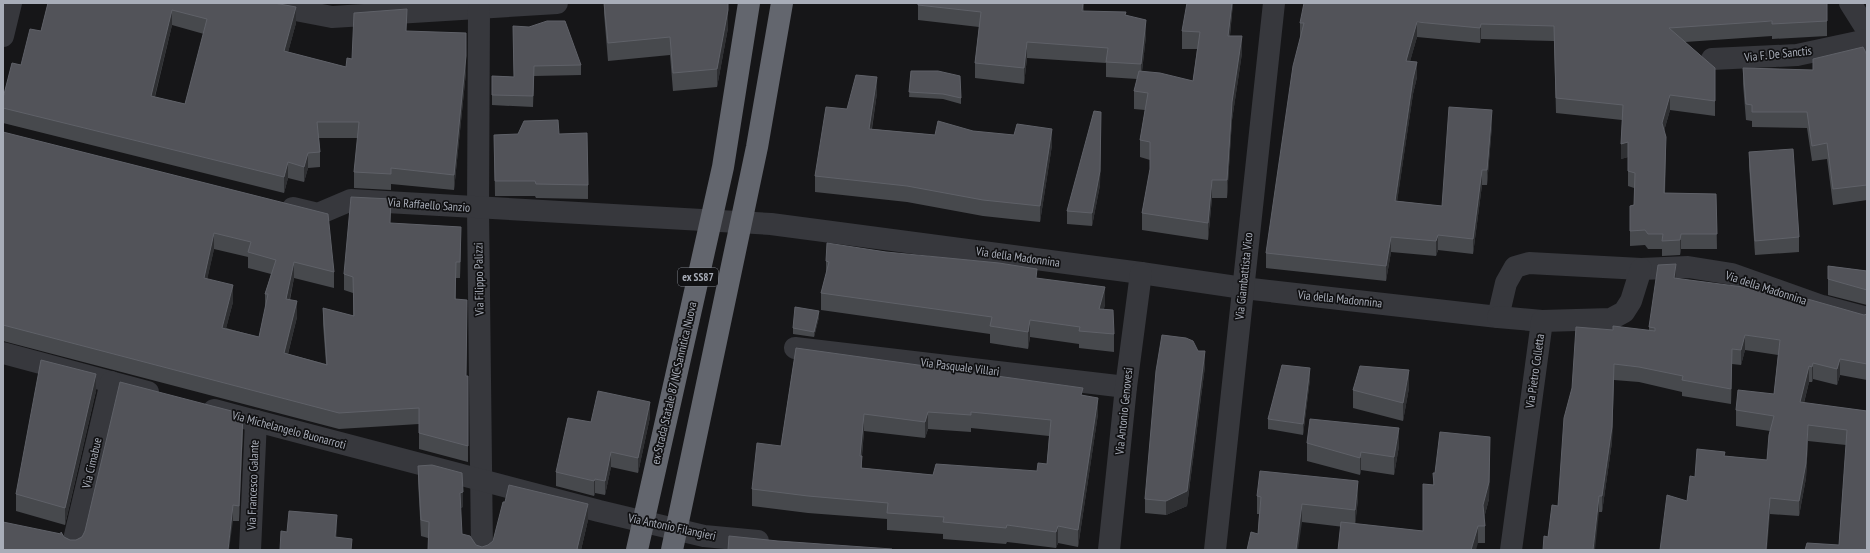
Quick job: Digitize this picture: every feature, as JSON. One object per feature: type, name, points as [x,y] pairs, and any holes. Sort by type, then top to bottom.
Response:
[{"type":"highway","name":"ex Strada Statale 87 NC Sannitica Nuova","points":[[637,550],[723,167],[749,3]]},
{"type":"highway","name":"ex SS87","points":[[672,550],[757,147],[782,3]]},
{"type":"street","points":[[3,36],[12,3]]},
{"type":"street","points":[[259,3],[332,17],[433,6],[479,9],[557,3]]},
{"type":"street","name":"Via Giambattista Vico","points":[[1215,550],[1274,3]]},
{"type":"street","points":[[1850,3],[1867,30]]},
{"type":"street","name":"Via Filippo Palizzi","points":[[479,9],[478,209],[482,550]]},
{"type":"street","name":"Via F. De Sanctis","points":[[1712,59],[1797,54],[1867,40]]},
{"type":"street","name":"Via Raffaello Sanzio","points":[[272,203],[318,214],[351,200],[478,209],[771,224]]},
{"type":"street","name":"Via della Madonnina","points":[[771,224],[1243,288],[1498,317],[1506,283],[1515,267],[1529,263],[1641,269],[1688,267],[1732,274],[1822,306],[1867,318]]},
{"type":"street","name":"Via Pietro Colletta","points":[[1510,550],[1542,321],[1611,319],[1624,312],[1631,301],[1641,269]]},
{"type":"street","name":"Via Antonio Genovesi","points":[[1109,550],[1126,387],[1141,273]]},
{"type":"street","points":[[1498,317],[1542,321]]},
{"type":"street","name":"Via Pasquale Villari","points":[[795,348],[1126,387]]},
{"type":"street","points":[[3,353],[164,396]]},
{"type":"street","name":"Via Cimabue","points":[[73,544],[111,382]]},
{"type":"street","name":"Via Michelangelo Buonarroti","points":[[195,404],[482,481]]},
{"type":"street","name":"Via Francesco Galante","points":[[250,550],[256,421]]},
{"type":"street","name":"Via Antonio Filangieri","points":[[482,481],[704,536],[775,543]]},
{"type":"building","points":[[48,3],[274,3],[296,7],[284,51],[346,67],[347,58],[352,59],[354,13],[407,9],[406,31],[466,33],[466,56],[454,175],[391,168],[391,174],[354,172],[359,122],[317,122],[320,152],[308,153],[304,167],[288,162],[284,177],[3,108],[3,98],[12,63],[21,65],[30,29],[41,31]],"holes":[[[172,10],[207,19],[185,104],[151,96]]]},
{"type":"building","points":[[604,3],[728,3],[717,69],[673,73],[670,37],[608,43]]},
{"type":"building","points":[[918,3],[1083,3],[1082,11],[1126,12],[1125,15],[1146,20],[1141,64],[1106,62],[1108,48],[1027,42],[1024,68],[975,63],[981,12],[918,5]]},
{"type":"building","points":[[1187,3],[1232,3],[1228,36],[1242,36],[1232,102],[1227,180],[1212,180],[1208,223],[1142,213],[1150,169],[1150,142],[1140,140],[1148,93],[1134,91],[1139,71],[1160,73],[1193,81],[1200,32],[1182,31]]},
{"type":"building","points":[[1304,3],[1827,3],[1827,21],[1772,24],[1772,21],[1669,28],[1715,68],[1715,101],[1670,95],[1662,123],[1666,137],[1664,193],[1716,194],[1717,234],[1681,234],[1680,240],[1662,241],[1663,234],[1648,234],[1645,230],[1630,231],[1630,206],[1634,205],[1635,173],[1628,171],[1628,142],[1621,144],[1623,105],[1556,98],[1554,26],[1481,24],[1480,28],[1417,22],[1406,61],[1417,62],[1413,79],[1395,201],[1442,206],[1449,107],[1492,110],[1487,170],[1482,170],[1473,239],[1438,235],[1436,241],[1391,237],[1386,266],[1266,253],[1293,66],[1304,23],[1300,23]]},
{"type":"building","points":[[547,21],[565,21],[581,65],[534,66],[533,96],[492,95],[492,76],[514,77],[513,26],[529,27]]},
{"type":"building","points":[[1863,47],[1867,55],[1867,185],[1833,189],[1827,143],[1812,146],[1807,112],[1752,112],[1752,105],[1746,104],[1743,68],[1813,70],[1813,59]]},
{"type":"building","points":[[911,71],[938,71],[960,76],[961,98],[943,94],[909,92]]},
{"type":"building","points":[[856,75],[877,77],[869,129],[935,135],[938,121],[973,131],[1014,135],[1017,124],[1052,129],[1040,206],[983,200],[907,186],[815,176],[826,107],[847,109]]},
{"type":"building","points":[[1094,111],[1101,112],[1100,171],[1092,213],[1067,211]]},
{"type":"building","points":[[558,120],[559,134],[587,133],[588,185],[536,184],[535,181],[495,181],[494,135],[518,134],[524,121]]},
{"type":"building","points":[[3,132],[328,214],[334,272],[294,262],[286,299],[297,301],[284,353],[327,365],[323,308],[354,316],[353,277],[344,274],[351,197],[391,199],[390,223],[461,227],[460,262],[456,262],[455,299],[467,300],[466,376],[468,376],[468,446],[419,433],[419,408],[339,413],[3,325]],"holes":[[[214,233],[251,242],[248,252],[276,260],[265,294],[268,294],[259,337],[222,328],[233,285],[204,278]]]},
{"type":"building","points":[[1793,149],[1799,237],[1755,241],[1749,152]]},
{"type":"building","points":[[827,243],[886,252],[999,263],[1037,269],[1036,278],[1105,287],[1099,309],[1113,310],[1114,334],[1079,331],[1080,327],[1030,320],[1028,332],[990,326],[992,317],[821,293],[829,262],[826,261]]},
{"type":"building","points":[[1676,264],[1674,278],[1743,287],[1811,300],[1864,315],[1867,314],[1867,364],[1840,359],[1837,369],[1813,363],[1812,367],[1809,366],[1800,402],[1867,411],[1867,550],[1805,550],[1807,543],[1839,545],[1847,430],[1808,425],[1806,463],[1799,501],[1770,498],[1766,550],[1660,550],[1667,495],[1687,501],[1690,476],[1695,477],[1697,449],[1725,452],[1724,456],[1767,460],[1769,435],[1774,416],[1736,410],[1738,390],[1774,394],[1780,340],[1745,335],[1741,350],[1732,349],[1731,389],[1682,380],[1683,376],[1639,367],[1614,364],[1612,427],[1602,496],[1599,496],[1593,550],[1543,550],[1544,536],[1548,537],[1552,505],[1558,506],[1564,418],[1572,388],[1576,327],[1613,330],[1613,326],[1655,331],[1655,328],[1649,327],[1658,265]]},
{"type":"building","points":[[1828,266],[1867,271],[1867,290],[1828,279]]},
{"type":"building","points":[[795,307],[819,311],[814,332],[793,328]]},
{"type":"building","points":[[1162,335],[1186,338],[1193,341],[1198,351],[1205,351],[1187,491],[1166,501],[1145,499],[1156,371]]},
{"type":"building","points":[[796,348],[1083,388],[1081,395],[1098,398],[1078,530],[1058,526],[1056,532],[1007,525],[1006,528],[943,522],[944,517],[887,513],[888,503],[808,496],[752,489],[757,443],[781,446]],"holes":[[[928,412],[971,415],[971,412],[1051,420],[1047,464],[1038,463],[1037,471],[936,464],[933,475],[861,468],[862,456],[860,456],[864,414],[925,422]]]},
{"type":"building","points":[[41,360],[96,374],[65,508],[16,494]]},
{"type":"building","points":[[1282,365],[1310,368],[1303,424],[1268,419]]},
{"type":"building","points":[[1360,366],[1409,370],[1403,403],[1353,390]]},
{"type":"building","points":[[120,382],[243,414],[239,506],[233,505],[228,550],[3,550],[3,522],[61,534],[61,532],[64,537],[70,540],[76,540],[82,537],[85,531]]},
{"type":"building","points":[[598,391],[650,402],[638,458],[611,452],[605,481],[595,479],[594,481],[556,472],[568,418],[591,422]]},
{"type":"building","points":[[1310,419],[1399,428],[1394,457],[1361,452],[1360,458],[1307,443]]},
{"type":"building","points":[[1440,432],[1490,437],[1489,482],[1483,505],[1485,526],[1478,526],[1471,550],[1338,550],[1341,522],[1423,531],[1423,484],[1434,485],[1433,473],[1435,473]]},
{"type":"building","points":[[432,465],[462,473],[463,492],[460,493],[462,534],[470,536],[476,545],[482,547],[493,541],[509,485],[588,504],[577,549],[581,550],[428,550],[429,522],[421,520],[418,466]]},
{"type":"building","points":[[1260,471],[1358,481],[1355,510],[1302,504],[1296,550],[1247,550],[1251,532],[1258,534],[1261,497],[1257,496]]},
{"type":"building","points":[[289,511],[337,515],[335,537],[352,539],[351,550],[280,550],[281,531],[287,532]]},
{"type":"building","points":[[729,536],[892,549],[892,550],[728,550]]}]
